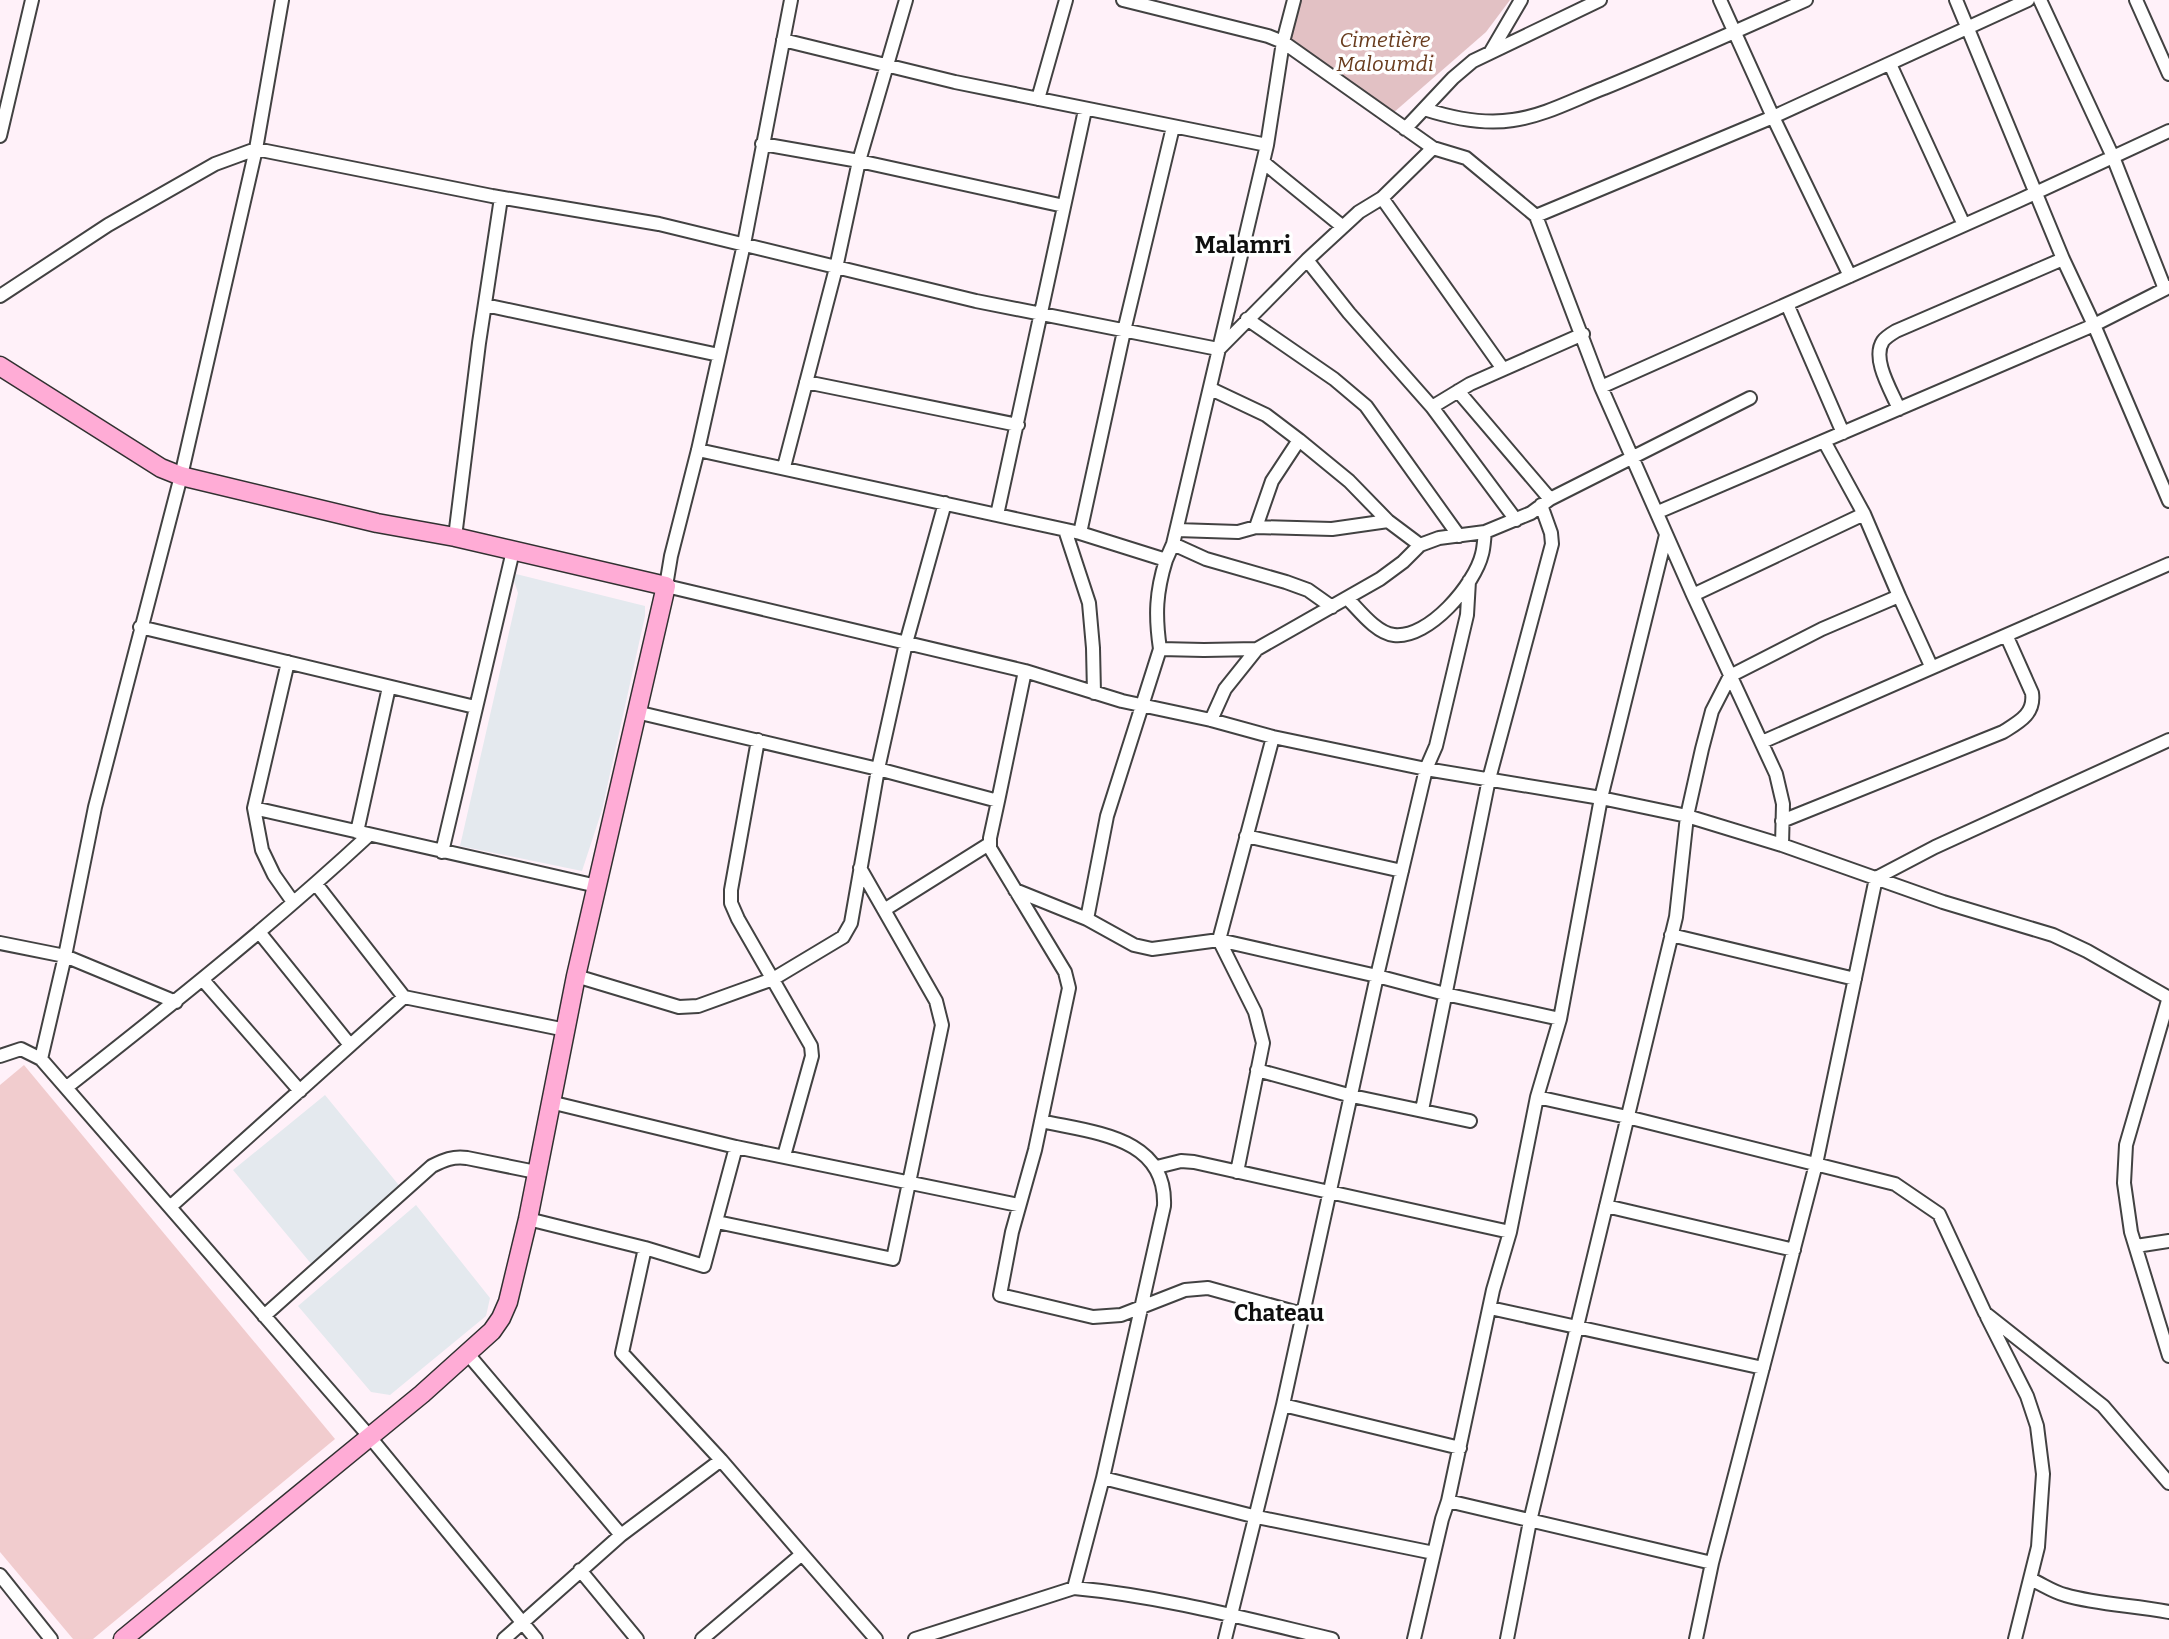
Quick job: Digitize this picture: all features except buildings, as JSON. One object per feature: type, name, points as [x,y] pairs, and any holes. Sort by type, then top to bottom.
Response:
[{"type":"street","points":[[0,136],[32,0]]},
{"type":"street","points":[[41,1059],[65,956],[94,807],[181,476],[256,149],[282,0]]},
{"type":"street","points":[[123,1639],[467,1353],[492,1331],[508,1302],[528,1219],[576,976],[744,244],[791,0]]},
{"type":"street","points":[[784,467],[836,268],[859,161],[906,0]]},
{"type":"street","points":[[1038,99],[1066,0]]},
{"type":"street","points":[[1123,0],[1167,5],[1283,42],[1433,148],[1466,159],[1536,216],[1601,387],[1776,774],[1783,804],[1782,845]]},
{"type":"street","points":[[1087,919],[1107,816],[1160,649],[1156,621],[1158,586],[1177,530],[1211,389],[1218,349],[1267,145],[1283,42],[1294,0]]},
{"type":"street","points":[[1490,53],[1521,0]]},
{"type":"street","points":[[1405,129],[1453,78],[1473,61],[1600,0]]},
{"type":"street","points":[[1720,0],[1850,276]]},
{"type":"street","points":[[1424,109],[1450,117],[1474,120],[1514,120],[1564,104],[1806,0]]},
{"type":"street","points":[[1956,0],[2063,259],[2169,501]]},
{"type":"street","points":[[1536,216],[1773,117],[2028,0]]},
{"type":"street","points":[[1658,512],[2094,325],[2167,288],[2113,157],[2040,0]]},
{"type":"street","points":[[2136,0],[2169,74]]},
{"type":"street","points":[[783,40],[888,68],[1084,110],[1267,145]]},
{"type":"street","points":[[1890,64],[1964,225]]},
{"type":"street","points":[[997,515],[1084,110]]},
{"type":"street","points":[[1080,534],[1124,331],[1173,127]]},
{"type":"street","points":[[1601,387],[2169,131]]},
{"type":"street","points":[[762,144],[859,161],[1065,206]]},
{"type":"street","points":[[1218,349],[1307,260],[1359,212],[1382,198],[1433,148]]},
{"type":"street","points":[[0,296],[108,225],[215,164],[256,149],[501,198],[659,224],[836,268],[1042,314],[1218,349]]},
{"type":"street","points":[[1263,162],[1343,227]]},
{"type":"street","points":[[455,537],[501,198]]},
{"type":"street","points":[[1382,198],[1503,369]]},
{"type":"street","points":[[1899,409],[1880,362],[1879,349],[1884,339],[1896,331],[2063,259]]},
{"type":"street","points":[[1307,260],[1349,313],[1432,407],[1516,520]]},
{"type":"street","points":[[485,304],[719,355]]},
{"type":"street","points":[[1787,304],[1843,433]]},
{"type":"street","points":[[1247,319],[1334,379],[1366,406],[1459,536]]},
{"type":"street","points":[[1432,407],[1503,369],[1583,334]]},
{"type":"street","points":[[0,366],[161,468],[181,476],[377,523],[455,537],[1025,671],[1094,693],[1273,737],[1426,769],[1601,798],[1688,816],[1782,845],[2005,923],[2053,935],[2087,951],[2169,998],[2126,1145],[2124,1183],[2136,1246],[2169,1356]]},
{"type":"street","points":[[806,382],[1018,425]]},
{"type":"street","points":[[1211,389],[1266,415],[1349,481],[1388,521],[1420,545]]},
{"type":"street","points":[[1422,1110],[1489,779],[1552,544],[1545,502],[1458,391]]},
{"type":"street","points":[[1211,720],[1225,689],[1257,649],[1395,568],[1420,545],[1439,538],[1485,532],[1516,520],[1632,456],[1751,398]]},
{"type":"street","points":[[1256,527],[1272,481],[1298,440]]},
{"type":"street","points":[[1824,441],[1864,514],[1931,666]]},
{"type":"street","points":[[698,450],[1065,530],[1166,560]]},
{"type":"street","points":[[576,976],[678,1007],[698,1006],[774,979],[843,937],[851,923],[878,769],[906,643],[945,503]]},
{"type":"street","points":[[1693,595],[1864,514]]},
{"type":"street","points":[[1177,530],[1238,532],[1256,527],[1332,529],[1388,521]]},
{"type":"street","points":[[1065,530],[1088,603],[1094,693]]},
{"type":"street","points":[[1347,598],[1376,626],[1394,635],[1425,626],[1443,614],[1468,581],[1482,555],[1485,532]]},
{"type":"street","points":[[1414,1639],[1510,1232],[1537,1097],[1560,1019],[1601,798],[1667,534]]},
{"type":"street","points":[[1173,544],[1206,559],[1308,590],[1332,607]]},
{"type":"street","points":[[442,852],[513,551]]},
{"type":"street","points":[[1762,742],[2169,564]]},
{"type":"street","points":[[1225,1639],[1283,1405],[1377,976],[1426,769],[1436,746],[1467,615],[1468,581]]},
{"type":"street","points":[[1507,1639],[1530,1521],[1676,916],[1688,816],[1712,711],[1730,676],[1822,629],[1899,596]]},
{"type":"street","points":[[140,627],[475,707]]},
{"type":"street","points":[[1782,821],[2003,732],[2021,720],[2030,712],[2032,693],[2007,637]]},
{"type":"street","points":[[1160,649],[1257,649]]},
{"type":"street","points":[[288,662],[254,808],[262,850],[274,875],[293,902]]},
{"type":"street","points":[[1025,671],[989,844],[1068,979],[1064,1018],[1041,1121],[1018,1205],[1000,1295],[1093,1317],[1121,1315],[1198,1287],[1302,1314]]},
{"type":"street","points":[[67,1087],[203,980],[316,884],[363,833],[389,687]]},
{"type":"street","points":[[636,712],[878,769],[998,801]]},
{"type":"street","points":[[1237,1172],[1263,1043],[1259,1022],[1219,940],[1273,737]]},
{"type":"street","points":[[758,740],[731,890],[738,919],[807,1037],[812,1056],[784,1156]]},
{"type":"street","points":[[1876,878],[1935,847],[2169,740]]},
{"type":"street","points":[[254,808],[597,886]]},
{"type":"street","points":[[1245,836],[1402,871]]},
{"type":"street","points":[[884,910],[989,844]]},
{"type":"street","points":[[717,1222],[893,1259],[942,1025],[936,1001],[860,868]]},
{"type":"street","points":[[1696,1639],[1712,1563],[1816,1164],[1876,878]]},
{"type":"street","points":[[316,884],[404,997],[566,1030]]},
{"type":"street","points":[[1015,890],[1087,919],[1134,945],[1152,949],[1219,940],[1560,1019]]},
{"type":"street","points":[[259,932],[350,1045]]},
{"type":"street","points":[[1671,935],[1855,979]]},
{"type":"street","points":[[0,943],[65,956],[176,1002]]},
{"type":"street","points":[[203,980],[300,1091]]},
{"type":"street","points":[[170,1207],[404,997]]},
{"type":"street","points":[[0,1056],[21,1049],[41,1059],[67,1087],[369,1436],[536,1639]]},
{"type":"street","points":[[1258,1070],[1352,1096],[1470,1121]]},
{"type":"street","points":[[1537,1097],[1895,1184],[1939,1214],[2027,1396],[2037,1426],[2043,1474],[2038,1547],[2015,1639]]},
{"type":"street","points":[[551,1102],[736,1147],[1018,1205]]},
{"type":"street","points":[[1041,1121],[1108,1136],[1130,1144],[1157,1167],[1165,1191],[1142,1308],[1103,1478],[1074,1588]]},
{"type":"street","points":[[528,1219],[645,1248],[704,1266],[736,1147]]},
{"type":"street","points":[[264,1316],[432,1166],[456,1156],[536,1172]]},
{"type":"street","points":[[1157,1167],[1181,1161],[1194,1162],[1510,1232]]},
{"type":"street","points":[[1606,1206],[1794,1250]]},
{"type":"street","points":[[2136,1246],[2169,1241]]},
{"type":"street","points":[[645,1248],[621,1353],[721,1460],[876,1639]]},
{"type":"street","points":[[1490,1308],[1763,1368]]},
{"type":"street","points":[[1985,1313],[2103,1406],[2169,1483]]},
{"type":"street","points":[[467,1353],[621,1535]]},
{"type":"street","points":[[1283,1405],[1460,1448]]},
{"type":"street","points":[[504,1639],[621,1535],[721,1460]]},
{"type":"street","points":[[1103,1478],[1257,1517],[1434,1553]]},
{"type":"street","points":[[1448,1501],[1712,1563]]},
{"type":"street","points":[[702,1639],[802,1555]]},
{"type":"street","points":[[580,1570],[637,1639]]},
{"type":"street","points":[[0,1575],[51,1639]]},
{"type":"street","points":[[2030,1579],[2063,1595],[2105,1604],[2169,1612]]},
{"type":"street","points":[[915,1639],[1074,1588],[1100,1590],[1230,1615],[1332,1639]]},
{"type":"shaded area","points":[[516,574],[645,606],[602,810],[582,871],[460,846],[518,593],[514,581]]},
{"type":"shaded area","points":[[24,1065],[335,1439],[93,1639],[73,1639],[0,1552],[0,1085]]},
{"type":"shaded area","points":[[325,1095],[402,1189],[313,1266],[233,1170]]},
{"type":"shaded area","points":[[416,1205],[490,1298],[486,1316],[390,1395],[371,1392],[298,1306]]},
{"type":"green space","name":"Cimetière Maloumdi","points":[[1297,0],[1510,0],[1486,32],[1385,120],[1289,42]]},
{"type":"district","name":"Malamri","points":[[1243,245]]},
{"type":"district","name":"Chateau","points":[[1279,1313]]}]
